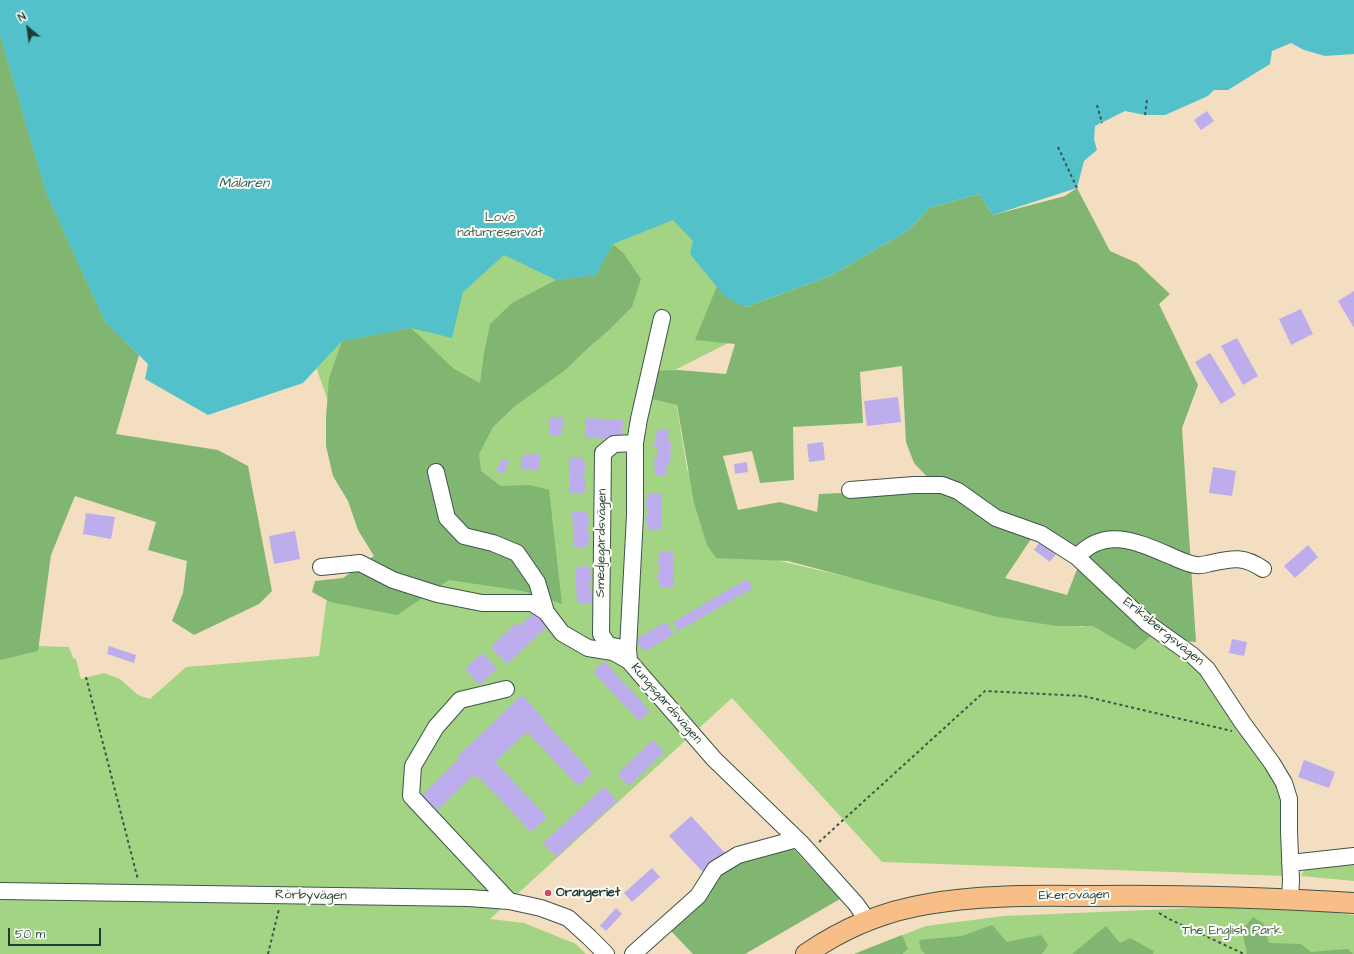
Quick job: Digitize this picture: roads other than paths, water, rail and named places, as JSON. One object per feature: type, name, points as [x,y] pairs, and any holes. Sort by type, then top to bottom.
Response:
[{"type":"main road","name":"Ekerövägen","points":[[806,954],[868,921],[889,914],[928,904],[988,897],[1138,895],[1290,899],[1354,903]]},
{"type":"street","points":[[628,655],[635,515],[635,443],[639,418],[662,318]]},
{"type":"street","name":"Smedjegårdsvägen","points":[[628,655],[608,645],[601,634],[603,453],[614,444],[635,443]]},
{"type":"street","points":[[436,472],[447,518],[464,536],[493,543],[517,553],[537,582],[546,612]]},
{"type":"street","name":"Eriksbergsvägen","points":[[850,490],[914,485],[942,485],[958,491],[996,518],[1041,534],[1077,557],[1147,623],[1192,655],[1207,669],[1272,763],[1284,783],[1289,799],[1290,899]]},
{"type":"street","points":[[1077,557],[1082,551],[1097,542],[1117,538],[1133,541],[1195,565],[1238,558],[1248,560],[1263,569]]},
{"type":"street","name":"Kungsgårdsvägen","points":[[321,567],[360,563],[393,580],[437,594],[482,603],[532,603],[546,612],[562,633],[588,648],[628,655],[714,759],[809,851],[856,904],[868,921]]},
{"type":"street","points":[[506,689],[460,700],[455,705],[436,727],[413,766],[411,796],[510,901]]},
{"type":"street","points":[[633,954],[698,896],[715,869],[738,855],[797,839]]},
{"type":"street","points":[[1290,863],[1354,856]]},
{"type":"street","name":"Rörbyvägen","points":[[0,891],[469,898],[510,901],[541,908],[568,918],[606,954]]},
{"type":"water","name":"Mälaren","points":[[0,0],[1354,0],[1354,54],[1325,56],[1304,50],[1291,43],[1272,51],[1270,64],[1228,90],[1214,90],[1208,96],[1165,115],[1145,115],[1125,111],[1095,126],[1094,139],[1097,150],[1084,161],[1077,188],[993,215],[979,194],[929,208],[909,230],[830,276],[746,307],[725,297],[690,254],[693,241],[673,220],[613,244],[596,275],[556,280],[504,255],[463,292],[452,338],[411,328],[342,341],[303,383],[208,415],[145,379],[148,364],[105,322],[46,193],[0,35]]},
{"type":"place","name":"Orangeriet","points":[[548,893]]},
{"type":"park label","name":"Lovö naturreservat","points":[[500,226]]},
{"type":"park label","name":"The English Park","points":[[1232,931]]}]
